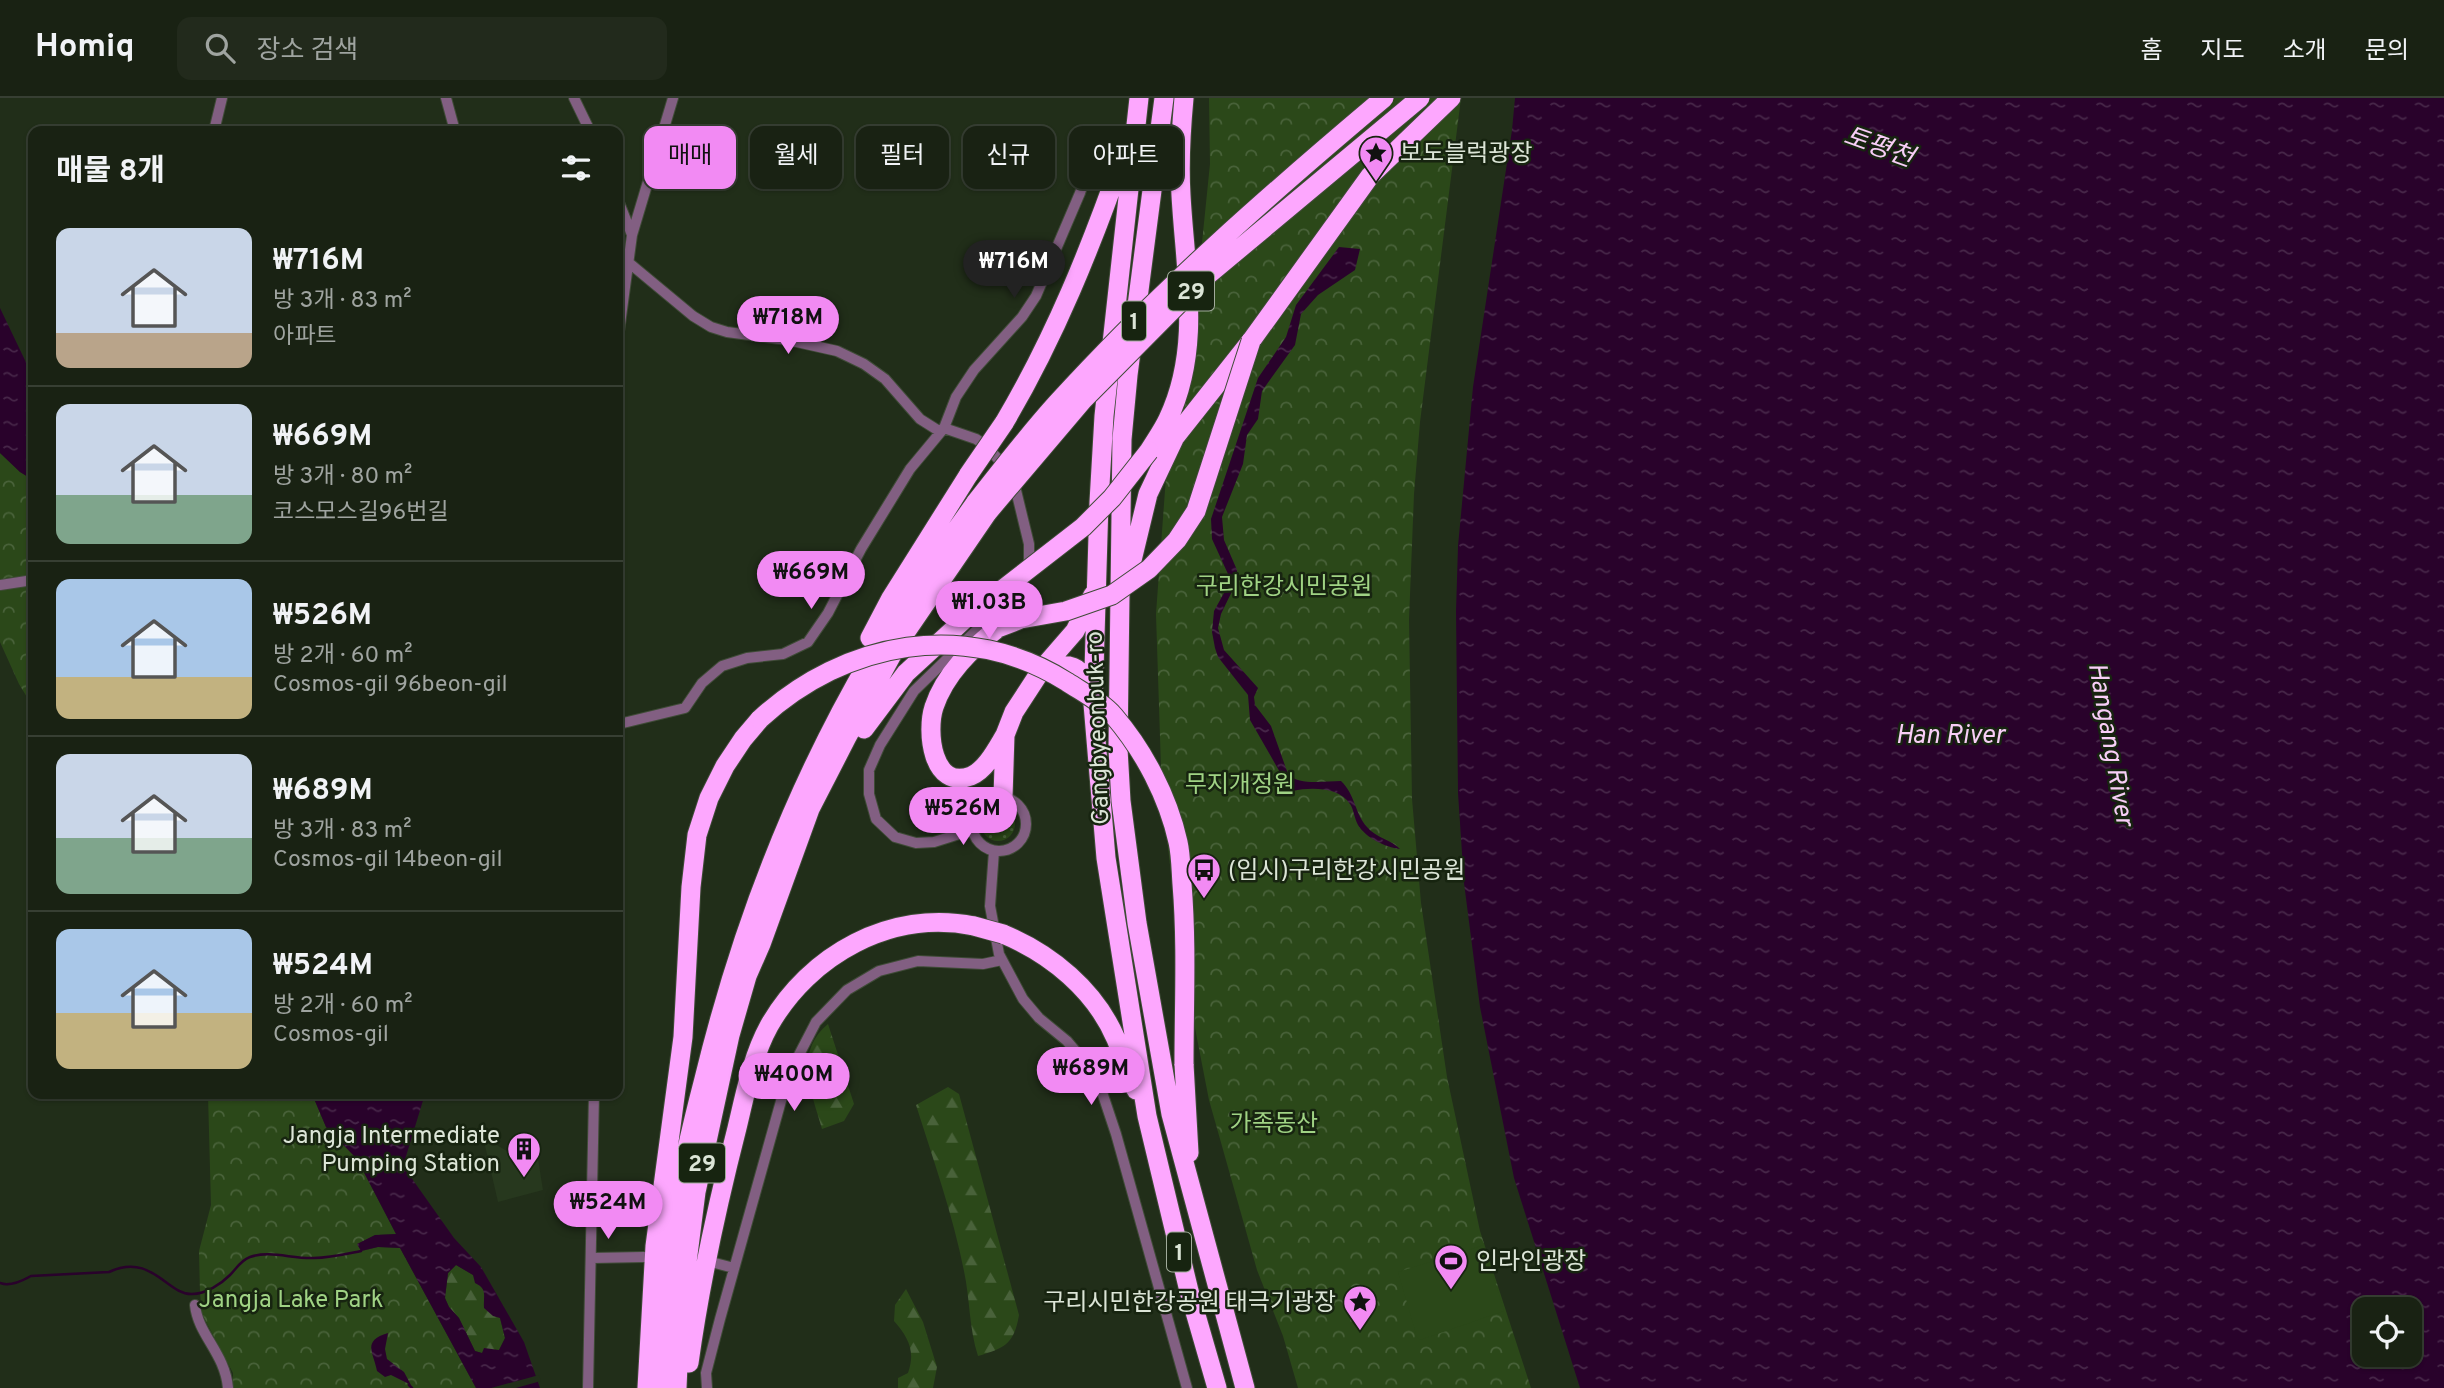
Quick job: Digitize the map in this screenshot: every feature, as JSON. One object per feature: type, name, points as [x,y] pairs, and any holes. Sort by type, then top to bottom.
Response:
[{"type":"highway","name":"Gangbyeonbuk-ro","points":[[1139,98],[1104,416],[1095,591],[1093,704],[1106,858],[1147,1115],[1189,1291],[1217,1388]]},
{"type":"highway","name":"Gangbyeonbuk-ro","points":[[1164,98],[1122,439],[1118,749],[1121,801],[1129,867],[1166,1093],[1245,1388]]},
{"type":"highway","points":[[761,944],[845,761],[873,714],[906,673],[967,617],[1083,527],[1112,498],[1149,452],[1169,418],[1186,358],[1189,323],[1189,288],[1181,195],[1184,98]]},
{"type":"highway","name":"29","points":[[659,1388],[676,1207],[694,1116],[718,1020],[749,921],[781,840],[808,780],[872,657],[903,607],[982,507],[1056,403],[1211,249],[1384,98]]},
{"type":"highway","name":"29","points":[[677,1388],[680,1317],[696,1192],[730,1035],[747,976],[810,809],[899,642],[982,507],[1083,400],[1202,280],[1420,98]]},
{"type":"highway","points":[[1119,613],[1148,494],[1175,438],[1251,341],[1370,176],[1451,98]]},
{"type":"highway","points":[[749,921],[781,817],[891,598],[1004,423],[1050,339],[1074,288],[1135,122]]},
{"type":"highway","points":[[1095,591],[1074,631],[1042,669],[1014,712],[1005,735],[986,764],[968,777],[950,775],[942,769],[935,759],[931,744],[930,723],[934,706],[943,688],[972,648],[998,628],[1021,619],[1066,611],[1112,595],[1149,569],[1177,540],[1196,511],[1251,341]]},
{"type":"highway","points":[[647,1388],[655,1246],[685,1023],[691,887],[697,835],[709,799],[725,766],[760,719],[802,686],[838,666],[879,651],[931,645],[987,649],[1023,660],[1054,674],[1112,714],[1136,746],[1157,782],[1179,843],[1184,912],[1184,1064],[1192,1193]]},
{"type":"highway","points":[[1042,669],[1059,664],[1070,666],[1082,673],[1093,704]]},
{"type":"highway","points":[[1003,797],[1005,735]]},
{"type":"highway","points":[[687,1388],[695,1317],[711,1231],[753,1068],[767,1030],[794,990],[814,969],[852,944],[907,925],[948,923],[974,926],[1003,934],[1030,946],[1070,975],[1094,1002],[1116,1039],[1147,1115]]},
{"type":"street","points":[[216,126],[222,98]]},
{"type":"street","points":[[446,98],[454,126]]},
{"type":"street","points":[[574,98],[588,126]]},
{"type":"street","points":[[623,300],[632,235],[673,98]]},
{"type":"street","points":[[623,723],[684,708],[702,683],[722,666],[747,658],[783,654],[808,642],[828,613],[861,549],[910,469],[944,428],[956,397],[974,369],[1022,317],[1036,296],[1081,189]]},
{"type":"street","points":[[623,212],[632,235]]},
{"type":"street","points":[[628,262],[693,316],[711,327],[837,351],[885,379],[920,419],[939,431],[944,428],[985,444],[1012,474],[1029,544],[1029,571],[1011,600],[914,691],[880,745],[869,771],[869,794],[876,819],[895,837],[916,843],[934,842],[972,830]]},
{"type":"street","points":[[0,585],[28,581]]},
{"type":"street","points":[[1003,797],[1017,803],[1025,816],[1026,824],[1022,839],[1016,845],[1002,851],[994,851],[980,844],[972,830],[972,817],[979,805],[990,798],[1003,797]]},
{"type":"street","points":[[994,851],[989,906],[1002,960],[1023,999],[1039,1018],[1067,1041],[1089,1067],[1100,1086],[1187,1388]]},
{"type":"street","points":[[707,1388],[706,1373],[788,1076],[816,1021],[847,990],[879,971],[918,961],[983,964],[1002,960]]},
{"type":"street","points":[[588,1388],[594,1099]]},
{"type":"street","points":[[592,1258],[644,1257]]},
{"type":"street","points":[[715,1263],[734,1268]]},
{"type":"street","points":[[195,1305],[196,1316],[226,1370],[228,1388]]},
{"type":"shaded area","points":[[483,1137],[507,1151],[536,1146],[543,1190],[498,1202]]},
{"type":"green space","name":"구리한강시민공원","points":[[1209,98],[1461,98],[1420,422],[1414,494],[1409,620],[1412,799],[1421,903],[1447,1077],[1480,1231],[1531,1388],[1298,1388],[1283,1336],[1257,1270],[1209,1100],[1181,956],[1162,798],[1156,614],[1170,422],[1191,351],[1210,164]]},
{"type":"green space","points":[[0,453],[28,477],[28,699],[0,642]]},
{"type":"green space","points":[[998,807],[1010,812],[1015,824],[1010,836],[998,841],[986,836],[981,824],[986,812]]},
{"type":"green space","points":[[828,1024],[854,1104],[844,1121],[822,1129],[810,1088],[808,1060],[817,1035]]},
{"type":"green space","points":[[948,1087],[959,1094],[1019,1315],[1014,1333],[1007,1343],[978,1356],[959,1250],[916,1105]]},
{"type":"green space","name":"Jangja Lake Park","points":[[208,1099],[314,1099],[326,1127],[357,1159],[396,1234],[375,1235],[358,1244],[362,1251],[378,1247],[400,1248],[476,1388],[233,1388],[233,1373],[202,1314],[199,1251],[211,1205]]},
{"type":"green space","name":"인라인광장","points":[[1484,1245],[1504,1311],[1420,1340],[1398,1272]]},
{"type":"green space","points":[[456,1265],[473,1275],[485,1292],[484,1304],[500,1318],[505,1338],[499,1350],[482,1353],[475,1351],[459,1318],[449,1307],[445,1298],[448,1273]]},
{"type":"green space","points":[[906,1289],[923,1322],[937,1367],[933,1388],[898,1388],[898,1378],[908,1373],[911,1358],[907,1339],[894,1321],[895,1305]]},
{"type":"water","name":"Han River","points":[[1515,98],[2444,98],[2444,1388],[1580,1388],[1514,1178],[1480,1007],[1464,883],[1458,793],[1456,611],[1458,546],[1473,387]]},
{"type":"water","points":[[1339,247],[1360,249],[1355,270],[1318,295],[1301,314],[1295,345],[1262,391],[1258,419],[1247,435],[1243,464],[1222,517],[1224,540],[1237,570],[1236,583],[1221,614],[1218,628],[1224,650],[1258,688],[1254,697],[1255,705],[1271,726],[1288,774],[1305,781],[1341,781],[1367,827],[1400,849],[1382,844],[1366,834],[1358,825],[1350,804],[1339,794],[1324,790],[1293,791],[1289,788],[1250,720],[1248,695],[1218,657],[1212,632],[1214,611],[1224,593],[1228,574],[1212,539],[1211,519],[1258,378],[1286,337],[1296,305]]},
{"type":"water","points":[[0,308],[28,367],[28,477],[0,453]]},
{"type":"water","points":[[314,1099],[423,1099],[403,1166],[454,1238],[481,1267],[524,1342],[540,1388],[476,1388],[400,1248],[378,1247],[361,1251],[357,1244],[375,1235],[396,1234],[357,1159],[326,1127]],"holes":[[[456,1265],[473,1275],[475,1283],[483,1290],[484,1308],[500,1318],[505,1338],[499,1350],[484,1348],[482,1353],[475,1351],[459,1318],[445,1298],[448,1273]]]},
{"type":"water","points":[[388,1333],[385,1349],[387,1359],[404,1372],[411,1385],[391,1375],[385,1377],[377,1371],[372,1344],[374,1340]]},
{"type":"pier","points":[[539,1375],[541,1381],[516,1388],[491,1388]]},
{"type":"waterway","points":[[0,1283],[12,1284],[31,1276],[109,1272],[124,1267],[137,1267],[148,1270],[183,1293],[197,1294],[218,1285],[241,1262],[250,1257],[265,1254],[320,1258],[361,1251]]},
{"type":"waterway","points":[[409,1385],[412,1388]]},
{"type":"place","name":"보도블럭광장","points":[[1376,183]]},
{"type":"place","name":"(임시)구리한강시민공원","points":[[1204,900]]},
{"type":"place","name":"Jangja Intermediate Pumping Station","points":[[524,1179]]},
{"type":"place","name":"인라인광장","points":[[1451,1291]]},
{"type":"place","name":"구리시민한강공원 태극기광장","points":[[1360,1332]]},
{"type":"water label","name":"토평천","points":[[1879,146]]},
{"type":"water label","name":"Hangang River","points":[[2112,744]]},
{"type":"park label","name":"무지개정원","points":[[1240,784]]},
{"type":"park label","name":"가족동산","points":[[1274,1123]]}]
